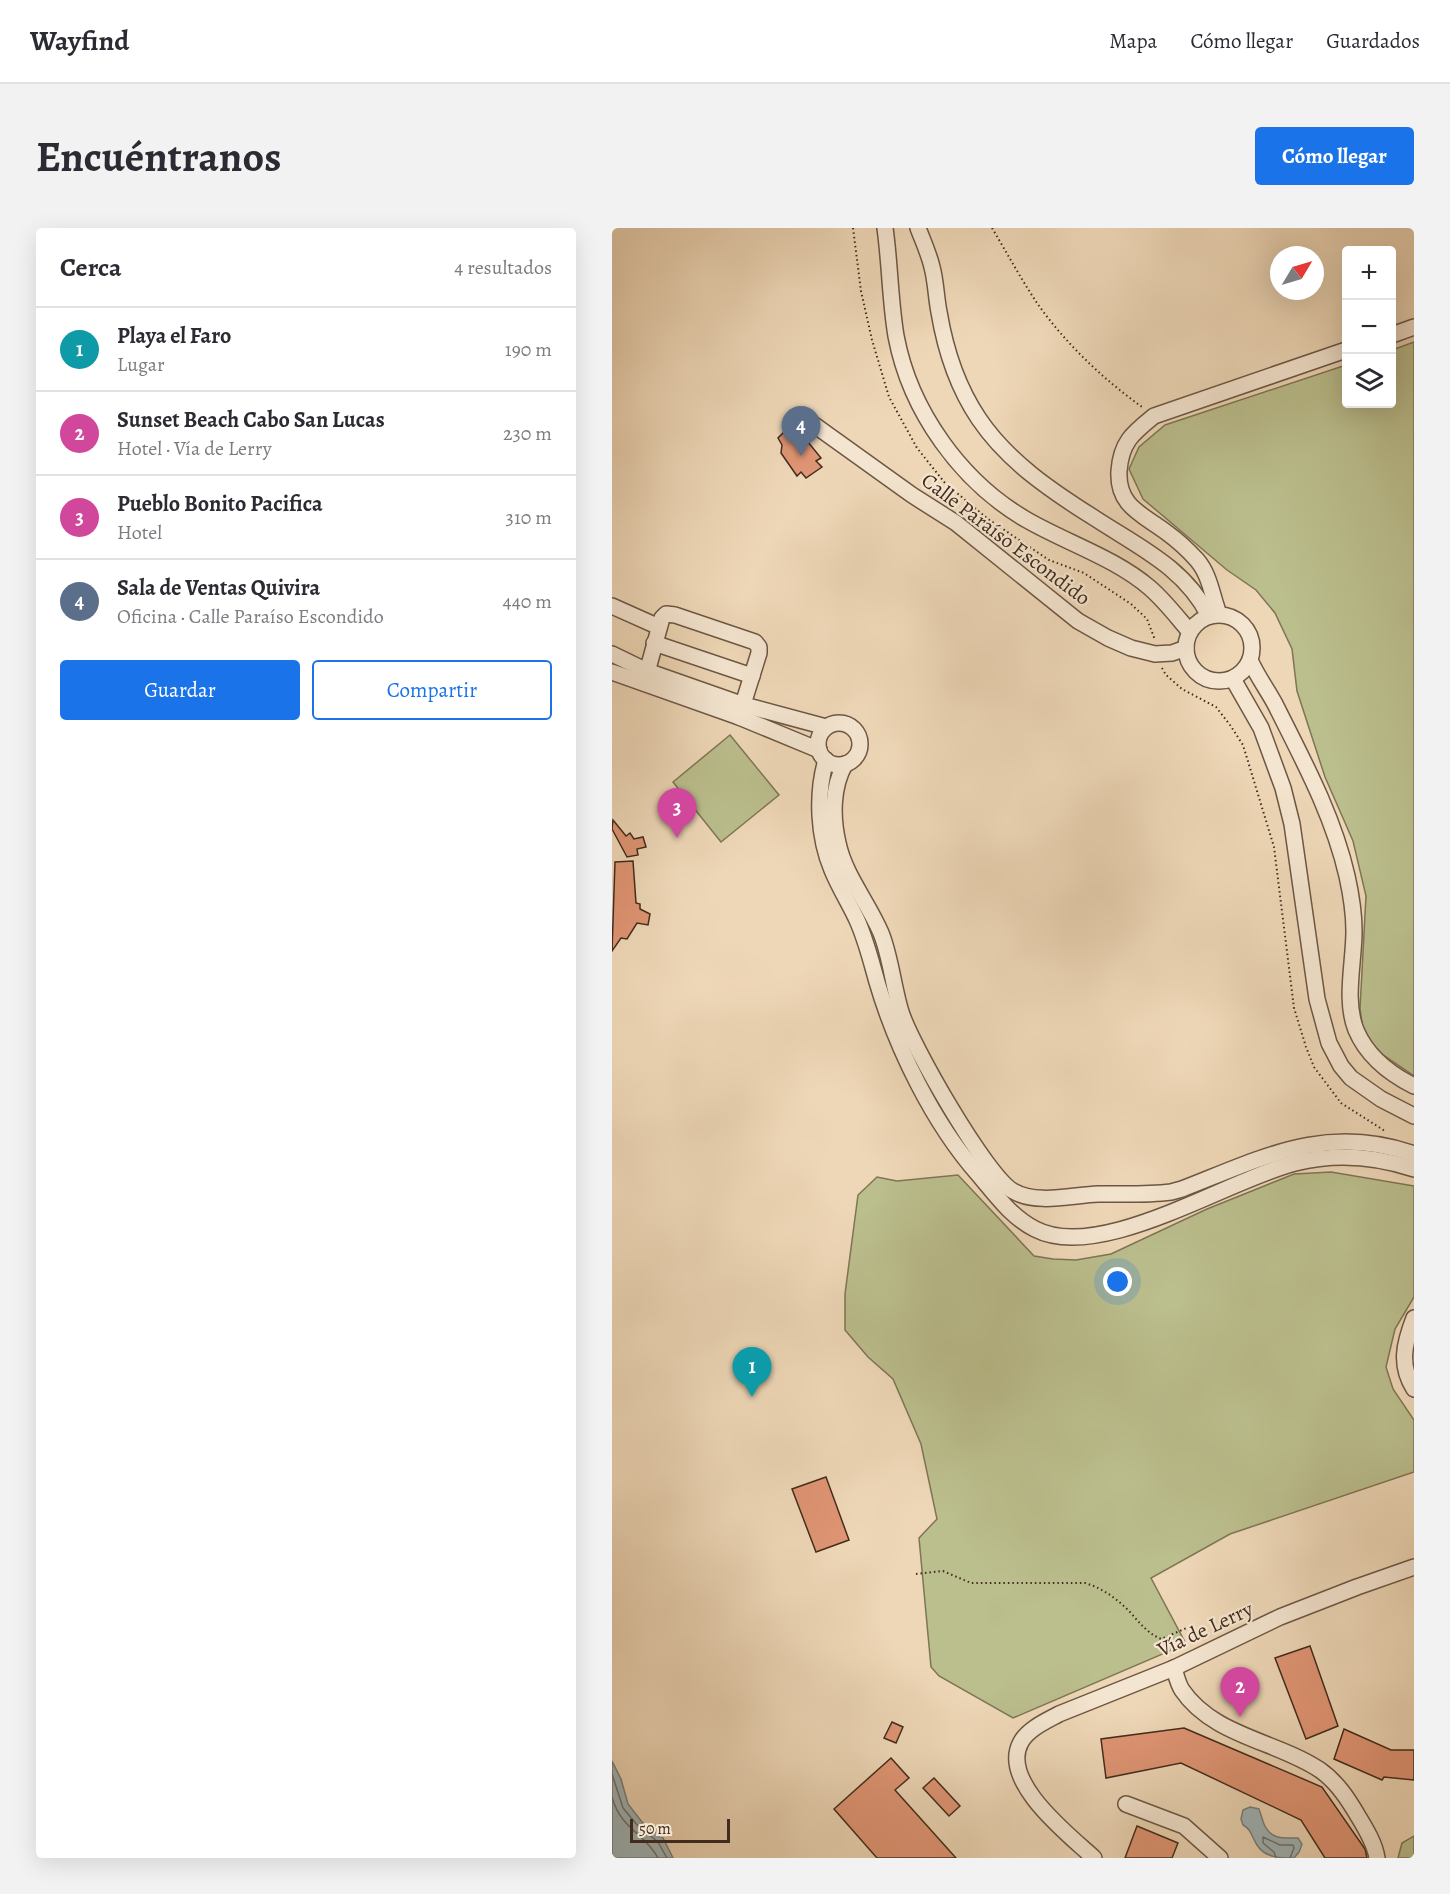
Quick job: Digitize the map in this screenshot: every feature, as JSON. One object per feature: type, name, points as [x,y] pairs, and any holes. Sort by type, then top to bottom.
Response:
[{"type":"street","points":[[885,228],[889,256],[889,290],[903,360],[911,387],[923,412],[950,453],[972,478],[1004,505],[1127,572],[1150,588],[1190,632]]},
{"type":"street","points":[[918,228],[932,266],[939,312],[952,365],[978,418],[1013,459],[1097,520],[1144,548],[1171,568],[1214,615]]},
{"type":"street","points":[[1396,334],[1414,327]]},
{"type":"street","points":[[1214,615],[1206,573],[1198,561],[1168,533],[1132,508],[1125,500],[1119,483],[1119,465],[1127,440],[1154,416],[1342,352]]},
{"type":"street","name":"Calle Paraíso Escondido","points":[[813,424],[912,495],[956,523],[1078,621],[1124,644],[1155,654],[1172,653],[1186,648]]},
{"type":"street","points":[[612,606],[659,627]]},
{"type":"street","points":[[646,677],[659,627],[666,614],[755,642],[759,647],[759,653],[741,711]]},
{"type":"street","points":[[1214,615],[1230,616],[1239,621],[1247,629],[1251,639],[1250,660],[1246,668],[1233,679],[1211,680],[1193,668],[1188,659],[1186,648],[1190,632],[1202,620],[1214,615]]},
{"type":"street","points":[[654,643],[752,676]]},
{"type":"street","points":[[612,654],[646,677]]},
{"type":"street","points":[[1250,660],[1322,798],[1337,837],[1354,917],[1350,986],[1356,1031],[1380,1064],[1396,1077],[1414,1086]]},
{"type":"street","points":[[612,672],[646,677],[741,711],[838,765],[845,764]]},
{"type":"street","points":[[1233,679],[1261,728],[1283,788],[1292,824],[1317,999],[1329,1043],[1341,1066],[1351,1078],[1381,1100],[1414,1116]]},
{"type":"street","points":[[741,711],[826,727]]},
{"type":"street","points":[[1414,1154],[1394,1147],[1348,1141],[1289,1148],[1171,1192],[1050,1197],[1029,1196],[1014,1191],[998,1178],[969,1136],[909,1034],[901,1013],[881,933],[847,870],[838,842],[836,786],[845,764],[855,756],[859,744],[858,737],[850,727],[844,724],[832,724],[826,727],[819,737],[822,755],[821,824],[825,850],[832,871],[863,934],[893,1031],[931,1106],[960,1151],[984,1182],[1020,1219],[1045,1233],[1078,1238],[1129,1227],[1247,1179],[1297,1162],[1345,1157],[1371,1158],[1414,1169]]},
{"type":"street","points":[[1414,1318],[1404,1357],[1404,1367],[1414,1389]]},
{"type":"street","name":"Vía de Lerry","points":[[1094,1858],[1032,1798],[1021,1779],[1018,1766],[1021,1742],[1041,1724],[1059,1714],[1174,1668],[1280,1617],[1414,1567]]},
{"type":"street","points":[[1174,1668],[1181,1688],[1192,1702],[1213,1719],[1299,1758],[1331,1779],[1345,1795],[1364,1826],[1377,1858]]},
{"type":"street","points":[[1126,1804],[1184,1826],[1220,1858]]},
{"type":"path","points":[[992,228],[1037,303],[1062,335],[1111,382],[1154,416]]},
{"type":"path","points":[[1155,654],[1166,675],[1182,689],[1216,707],[1243,746],[1274,847],[1294,1008],[1306,1047],[1314,1067],[1341,1103],[1386,1131]]},
{"type":"path","points":[[916,1574],[943,1570],[971,1583],[1086,1583],[1101,1588],[1127,1609],[1151,1635],[1161,1639],[1196,1624]]},
{"type":"green space","points":[[1414,342],[1414,1076],[1376,1050],[1363,1029],[1360,1009],[1366,896],[1353,841],[1325,777],[1297,691],[1292,649],[1275,613],[1256,590],[1227,570],[1143,499],[1129,469],[1139,447],[1165,425],[1342,366],[1342,408],[1396,408],[1396,349]]},
{"type":"green space","points":[[730,735],[779,795],[721,842],[673,782]]},
{"type":"green space","points":[[1331,1172],[1414,1186],[1414,1297],[1395,1329],[1386,1367],[1393,1389],[1414,1420],[1414,1472],[1230,1534],[1151,1578],[1186,1644],[1013,1718],[939,1676],[931,1667],[919,1538],[937,1519],[921,1444],[893,1379],[868,1357],[845,1330],[845,1294],[858,1195],[877,1177],[897,1181],[958,1175],[1034,1256],[1076,1260],[1111,1254],[1207,1209],[1294,1174]]},
{"type":"green space","points":[[1414,1836],[1414,1858],[1398,1858],[1402,1843]]},
{"type":"water","points":[[612,1761],[621,1779],[628,1804],[642,1822],[663,1838],[673,1858],[612,1858]]},
{"type":"water","points":[[1250,1807],[1259,1809],[1270,1833],[1282,1838],[1298,1838],[1302,1844],[1294,1858],[1273,1856],[1260,1849],[1241,1819],[1243,1810]]},
{"type":"building","points":[[784,432],[796,434],[800,441],[804,437],[821,458],[816,461],[822,467],[806,478],[801,472],[797,476],[781,453],[782,445],[778,438]]},
{"type":"building","points":[[613,820],[626,836],[630,833],[634,839],[643,837],[646,847],[637,849],[638,855],[627,857],[612,829]]},
{"type":"building","points":[[633,861],[636,903],[640,904],[640,909],[650,914],[648,925],[637,923],[627,939],[621,938],[612,951],[615,862]]},
{"type":"building","points":[[826,1477],[849,1540],[816,1552],[792,1489]]},
{"type":"building","points":[[1310,1646],[1338,1726],[1306,1739],[1275,1658]]},
{"type":"building","points":[[892,1722],[903,1727],[896,1743],[884,1738]]},
{"type":"building","points":[[1184,1728],[1322,1787],[1365,1849],[1367,1858],[1325,1858],[1301,1820],[1181,1763],[1106,1778],[1101,1739]]},
{"type":"building","points":[[1344,1729],[1391,1750],[1414,1750],[1414,1780],[1384,1777],[1382,1780],[1334,1759]]},
{"type":"building","points":[[891,1758],[909,1778],[895,1790],[956,1858],[877,1858],[834,1809]]},
{"type":"building","points":[[934,1778],[960,1806],[949,1816],[923,1788]]},
{"type":"building","points":[[1137,1826],[1178,1843],[1172,1858],[1125,1858]]},
{"type":"place","name":"Sala de Ventas Quivira","points":[[801,456]]},
{"type":"place","name":"Pueblo Bonito Pacifica","points":[[677,838]]},
{"type":"place","name":"Playa el Faro","points":[[752,1397]]},
{"type":"place","name":"Sunset Beach Cabo San Lucas","points":[[1240,1717]]}]
